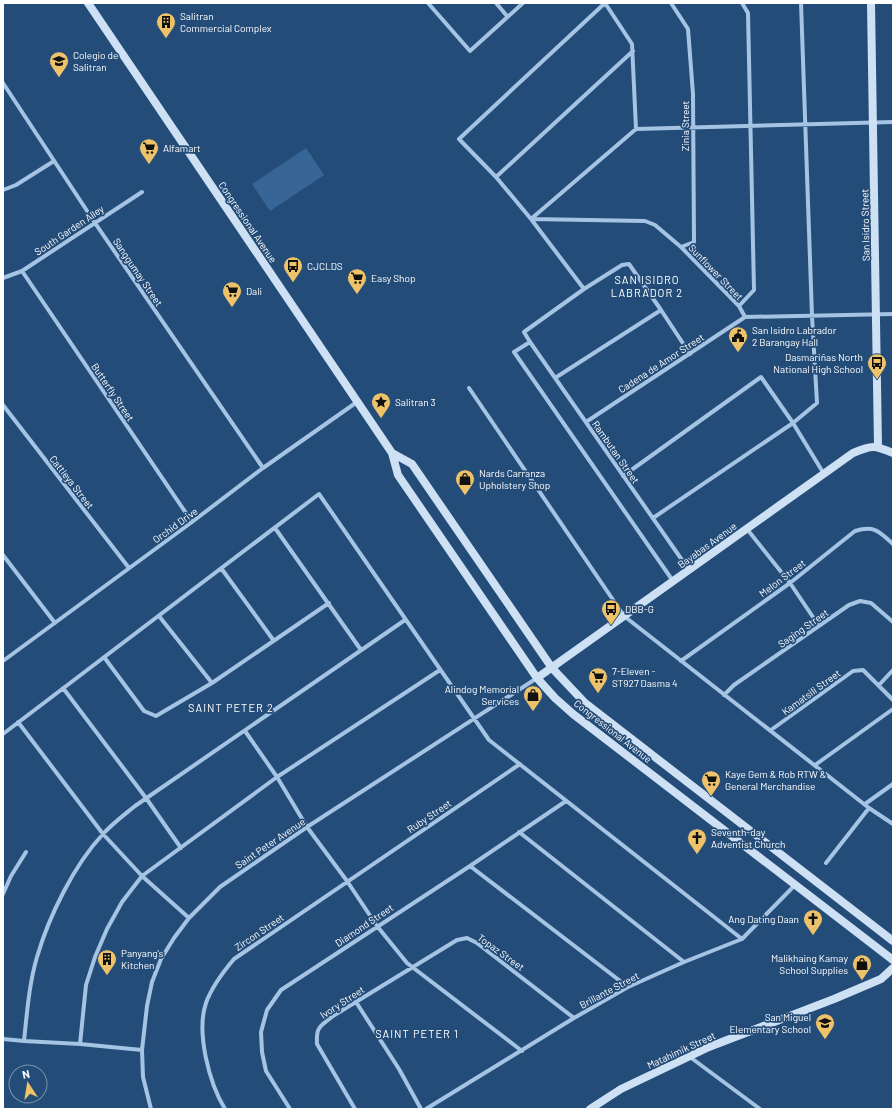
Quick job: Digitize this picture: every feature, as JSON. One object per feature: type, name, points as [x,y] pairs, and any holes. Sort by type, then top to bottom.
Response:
[{"type":"main road","name":"Congressional Avenue","points":[[88,3],[392,453],[398,475],[537,678],[555,698],[573,714],[893,960]]},
{"type":"main road","name":"San Isidro Street","points":[[871,3],[878,447]]},
{"type":"main road","name":"Bayabas Avenue","points":[[537,678],[854,453],[866,447],[878,447]]},
{"type":"main road","points":[[878,447],[893,453]]},
{"type":"main road","name":"Congressional Avenue","points":[[392,453],[412,464],[552,668],[585,702],[893,941]]},
{"type":"main road","name":"Matahimik Street","points":[[596,1108],[621,1089],[709,1046],[834,999],[881,979],[893,968]]},
{"type":"street","points":[[428,3],[470,51],[523,3]]},
{"type":"street","points":[[496,3],[507,16]]},
{"type":"street","points":[[584,289],[531,219],[496,177],[459,139],[605,3],[632,44],[636,129]]},
{"type":"street","name":"Zinia Street","points":[[671,3],[688,29],[693,94],[694,242],[681,247]]},
{"type":"street","points":[[739,306],[754,290],[748,13],[742,3]]},
{"type":"street","points":[[653,518],[793,423],[816,405],[818,401],[812,316],[801,3]]},
{"type":"street","points":[[496,177],[633,51]]},
{"type":"street","name":"Sanggumay Street","points":[[3,83],[95,223],[263,468]]},
{"type":"street","points":[[531,219],[636,129],[893,122]]},
{"type":"street","points":[[3,190],[16,185],[54,161]]},
{"type":"street","name":"South Garden Alley","points":[[3,278],[22,271],[142,192]]},
{"type":"street","name":"Sunflower Street","points":[[531,219],[644,221],[655,225],[681,247],[739,306],[745,317]]},
{"type":"street","points":[[674,582],[514,352],[530,342],[524,332],[584,289],[622,265],[629,264],[690,354]]},
{"type":"street","name":"Butterfly Street","points":[[22,271],[192,522]]},
{"type":"street","points":[[555,378],[661,310]]},
{"type":"street","points":[[745,317],[893,314]]},
{"type":"street","name":"Cadena de Amor Street","points":[[586,422],[745,317]]},
{"type":"street","name":"Rambutan Street","points":[[530,342],[689,570]]},
{"type":"street","points":[[623,476],[761,377],[793,423],[824,474]]},
{"type":"street","points":[[469,388],[624,616],[869,808],[893,824]]},
{"type":"street","name":"Orchid Drive","points":[[3,662],[263,468],[357,402]]},
{"type":"street","name":"Cattleya Street","points":[[3,405],[129,568]]},
{"type":"street","points":[[3,734],[319,494],[489,740],[742,940]]},
{"type":"street","points":[[275,528],[361,650]]},
{"type":"street","name":"Melon Street","points":[[680,661],[790,583],[855,531],[866,528],[878,531],[893,544]]},
{"type":"street","points":[[748,529],[790,583],[819,626]]},
{"type":"street","points":[[3,555],[55,623]]},
{"type":"street","points":[[221,568],[274,641]]},
{"type":"street","name":"Saging Street","points":[[724,695],[734,685],[849,605],[860,601],[871,603],[893,622]]},
{"type":"street","points":[[104,657],[144,712],[156,716],[212,683],[329,603]]},
{"type":"street","points":[[159,616],[212,683]]},
{"type":"street","points":[[24,1041],[28,1001],[37,957],[52,917],[67,886],[84,857],[103,834],[146,798],[405,620]]},
{"type":"street","points":[[80,1044],[86,984],[95,957],[107,929],[122,902],[142,876],[277,777],[440,670]]},
{"type":"street","name":"Kamatsili Street","points":[[771,730],[854,671],[862,670],[893,700]]},
{"type":"street","points":[[879,685],[893,670]]},
{"type":"street","name":"Saint Peter Avenue","points":[[152,1109],[144,1077],[142,1050],[147,1006],[152,982],[161,959],[189,918],[220,886],[537,678]]},
{"type":"street","points":[[63,688],[146,798],[181,848]]},
{"type":"street","points":[[816,765],[893,709]]},
{"type":"street","points":[[18,722],[103,834],[142,876],[189,918]]},
{"type":"street","points":[[245,731],[277,777],[308,827],[348,881],[377,926],[407,963],[522,1051]]},
{"type":"street","name":"Ruby Street","points":[[348,881],[520,764]]},
{"type":"street","points":[[865,804],[893,784]]},
{"type":"street","name":"Diamond Street","points":[[290,1109],[266,1070],[262,1052],[261,1032],[267,1010],[282,990],[470,866],[566,800]]},
{"type":"street","points":[[826,863],[869,808]]},
{"type":"street","points":[[519,832],[684,962]]},
{"type":"street","points":[[3,894],[26,852]]},
{"type":"street","points":[[470,866],[628,987]]},
{"type":"street","name":"Zircon Street","points":[[226,1109],[213,1080],[206,1054],[203,1028],[206,1003],[217,980],[234,959],[348,881]]},
{"type":"street","name":"Brillante Street","points":[[426,1109],[574,1018],[628,987],[684,962],[742,940],[795,885]]},
{"type":"street","name":"Topaz Street","points":[[412,967],[457,940],[467,938],[477,943],[574,1018]]},
{"type":"street","name":"Ivory Street","points":[[355,1109],[317,1044],[316,1031],[333,1016],[412,967]]},
{"type":"street","points":[[356,1002],[399,1069],[421,1109]]},
{"type":"street","points":[[3,1039],[142,1050]]},
{"type":"street","points":[[690,1056],[760,1109]]},
{"type":"shaded area","points":[[306,148],[324,175],[270,211],[252,184]]},
{"type":"place","name":"Salitran Commercial Complex","points":[[166,39]]},
{"type":"place","name":"Colegio de Salitran","points":[[59,78]]},
{"type":"place","name":"Alfamart","points":[[149,165]]},
{"type":"place","name":"CJCLDS","points":[[293,283]]},
{"type":"place","name":"Easy Shop","points":[[357,295]]},
{"type":"place","name":"Dali","points":[[232,308]]},
{"type":"place","name":"San Isidro Labrador 2 Barangay Hall","points":[[738,353]]},
{"type":"place","name":"Dasmariñas North National High School","points":[[877,380]]},
{"type":"place","name":"Salitran 3","points":[[381,419]]},
{"type":"place","name":"Nards Carranza Upholstery Shop","points":[[465,496]]},
{"type":"place","name":"DBB-G","points":[[611,626]]},
{"type":"place","name":"7-Eleven - ST927 Dasma 4","points":[[598,694]]},
{"type":"place","name":"Alindog Memorial Services","points":[[533,712]]},
{"type":"place","name":"Kaye Gem & Rob RTW & General Merchandise","points":[[711,797]]},
{"type":"place","name":"Seventh-day Adventist Church","points":[[697,855]]},
{"type":"place","name":"Ang Dating Daan","points":[[813,936]]},
{"type":"place","name":"Panyang's Kitchen","points":[[107,976]]},
{"type":"place","name":"Malikhaing Kamay School Supplies","points":[[862,981]]},
{"type":"place","name":"San Miguel Elementary School","points":[[825,1040]]},
{"type":"district","name":"SAN ISIDRO LABRADOR 2","points":[[647,285]]},
{"type":"district","name":"SAINT PETER 2","points":[[231,707]]},
{"type":"district","name":"SAINT PETER 1","points":[[417,1033]]}]
